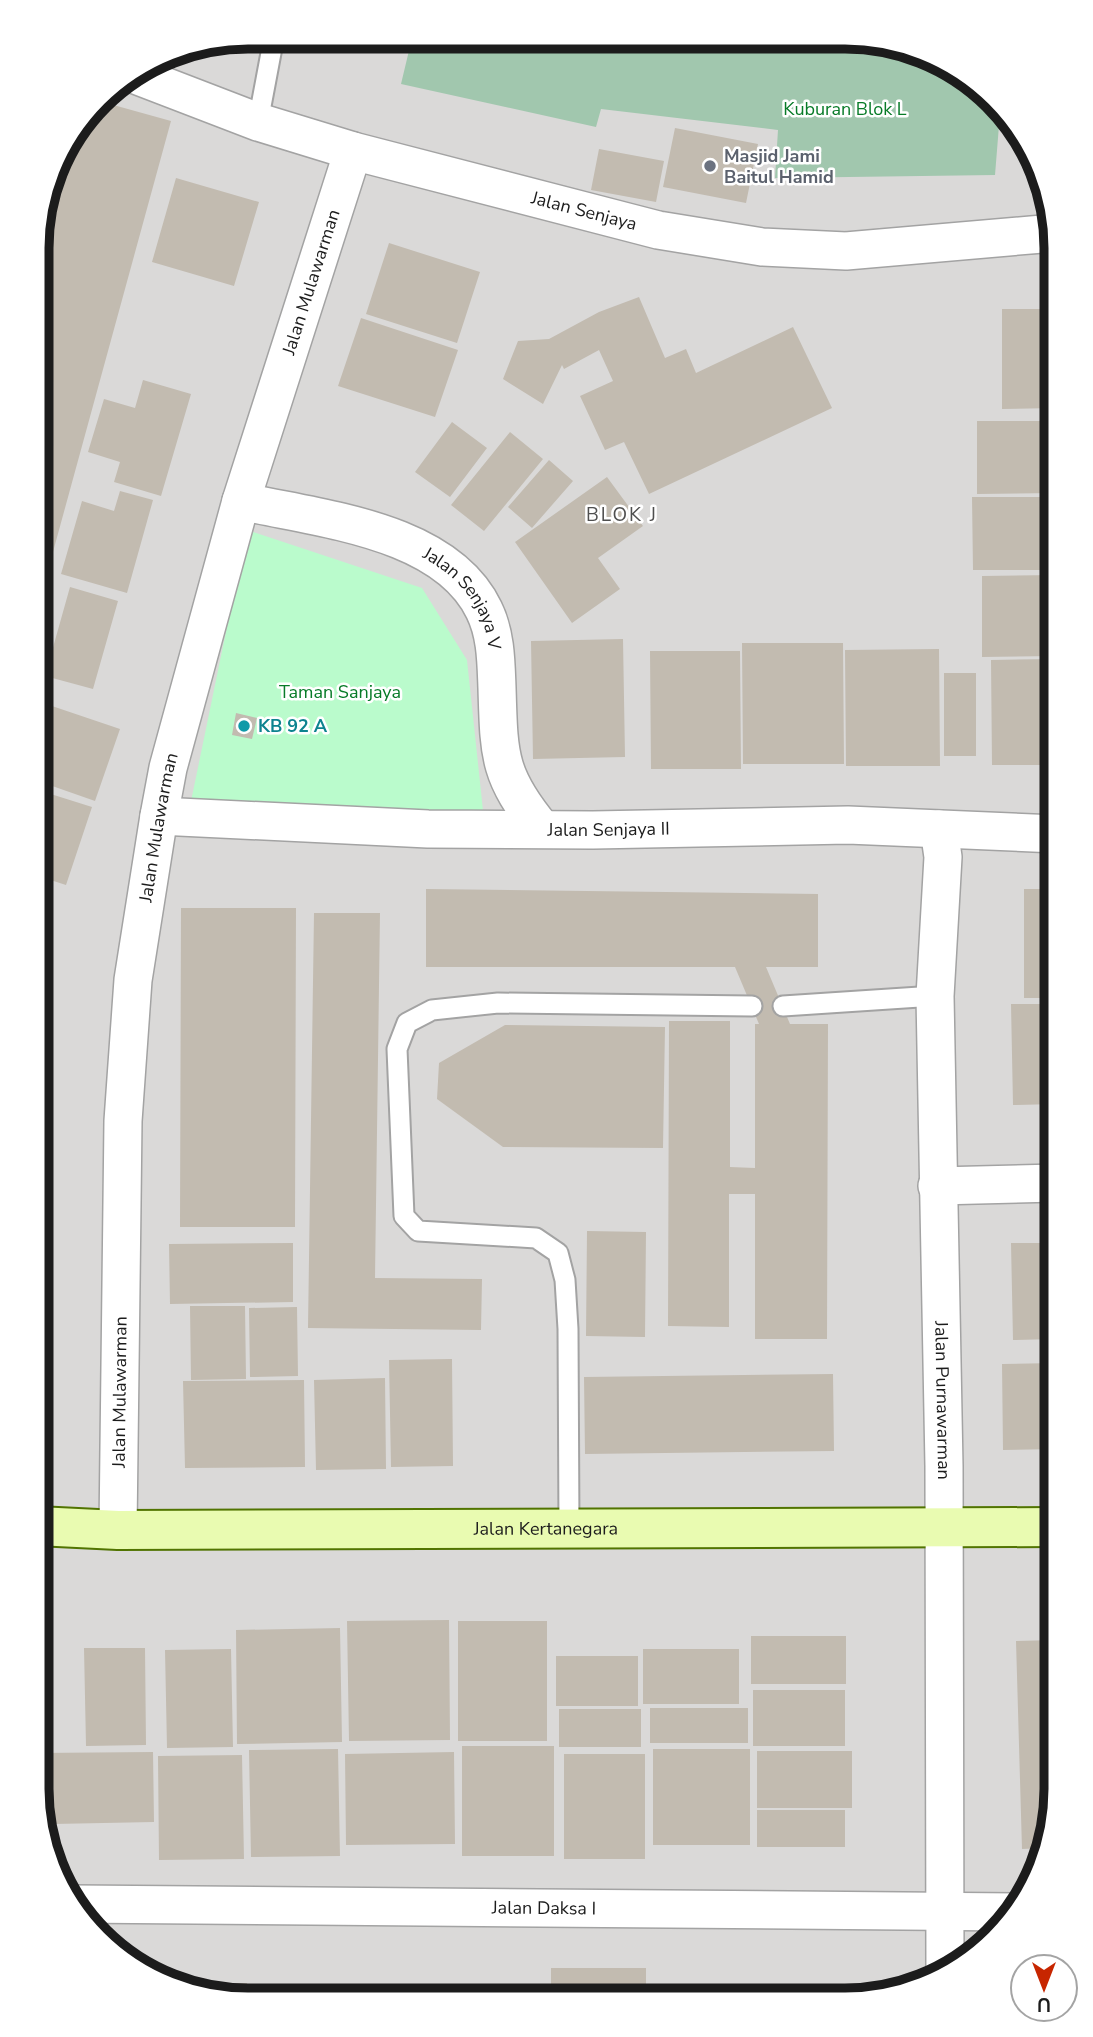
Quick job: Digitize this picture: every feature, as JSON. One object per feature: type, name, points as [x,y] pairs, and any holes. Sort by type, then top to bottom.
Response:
[{"type":"street","name":"Jalan Senjaya","points":[[145,79],[258,122],[353,151],[658,230],[762,247],[846,251],[1043,234]]},
{"type":"street","name":"Jalan Mulawarman","points":[[118,1530],[123,1121],[133,980],[159,816],[168,768],[241,502],[353,151]]},
{"type":"street","name":"Jalan Senjaya V","points":[[241,502],[379,533],[426,550],[460,577],[484,610],[496,649],[498,741],[503,769],[521,803],[542,829]]},
{"type":"street","name":"Jalan Senjaya II","points":[[159,816],[360,827],[542,829],[848,825],[1044,833]]},
{"type":"street","name":"Jalan Purnawarman","points":[[939,829],[943,857],[935,996],[945,1527],[946,1960]]},
{"type":"street","points":[[937,1186],[1044,1183]]},
{"type":"street","name":"Jalan Kertanegara","points":[[49,1527],[118,1530],[1044,1527]]},
{"type":"street","name":"Jalan Daksa I","points":[[87,1905],[1001,1912]]},
{"type":"lane","points":[[258,122],[272,49]]},
{"type":"lane","points":[[783,1006],[935,996]]},
{"type":"lane","points":[[569,1529],[568,1329],[565,1280],[558,1253],[536,1238],[418,1231],[404,1216],[397,1049],[407,1023],[432,1010],[498,1003],[752,1006]]},
{"type":"shaded area","points":[[845,49],[884,53],[933,70],[976,98],[1010,137],[1033,184],[1040,209],[1044,248],[1044,1802],[1037,1841],[1029,1865],[1003,1910],[986,1930],[966,1947],[933,1967],[909,1977],[871,1986],[845,1988],[222,1986],[172,1973],[127,1947],[107,1930],[90,1910],[70,1877],[60,1853],[51,1815],[49,1789],[51,222],[64,172],[76,148],[98,117],[117,98],[137,83],[172,64],[222,51]]},
{"type":"green space","name":"Kuburan Blok L","points":[[409,49],[871,51],[909,60],[933,70],[976,98],[995,117],[999,123],[995,175],[775,178],[778,130],[601,109],[596,127],[401,84]]},
{"type":"green space","name":"Taman Sanjaya","points":[[247,530],[422,588],[467,660],[484,820],[189,811]]},
{"type":"building","points":[[111,104],[171,121],[49,566],[49,248],[56,196],[76,148]]},
{"type":"building","name":"Masjid Jami Baitul Hamid","points":[[675,128],[758,144],[746,203],[663,187]]},
{"type":"building","points":[[599,149],[664,161],[656,202],[591,190]]},
{"type":"building","points":[[176,178],[259,202],[234,286],[152,262]]},
{"type":"building","points":[[389,243],[480,272],[457,343],[366,314]]},
{"type":"building","points":[[639,297],[665,358],[686,349],[696,373],[793,327],[832,408],[649,494],[624,442],[605,450],[580,396],[613,381],[599,350],[564,369],[562,365],[543,404],[503,379],[518,341],[549,339],[599,312]]},
{"type":"building","points":[[1002,309],[1044,309],[1044,408],[1002,409]]},
{"type":"building","points":[[361,318],[458,350],[435,417],[338,386]]},
{"type":"building","points":[[143,380],[191,394],[161,496],[114,482],[120,462],[88,452],[104,399],[135,408]]},
{"type":"building","points":[[977,421],[1044,421],[1044,493],[977,494]]},
{"type":"building","points":[[452,422],[487,448],[450,497],[415,472]]},
{"type":"building","points":[[510,432],[543,459],[484,531],[451,505]]},
{"type":"building","points":[[549,460],[573,481],[532,528],[508,507]]},
{"type":"building","points":[[607,477],[643,526],[598,558],[620,589],[572,623],[515,542]]},
{"type":"building","points":[[120,491],[153,500],[127,593],[61,574],[82,501],[114,511]]},
{"type":"building","points":[[972,497],[1044,497],[1044,570],[973,570]]},
{"type":"building","points":[[1044,575],[1044,656],[982,657],[982,576]]},
{"type":"building","points":[[70,587],[118,601],[93,689],[49,677],[49,662]]},
{"type":"building","points":[[623,639],[625,757],[533,759],[531,641]]},
{"type":"building","points":[[742,643],[843,643],[844,764],[743,764]]},
{"type":"building","points":[[939,649],[940,766],[846,766],[845,650]]},
{"type":"building","points":[[650,651],[740,651],[741,769],[651,769]]},
{"type":"building","points":[[1044,659],[1044,765],[992,765],[991,660]]},
{"type":"building","points":[[944,673],[976,673],[976,756],[944,756]]},
{"type":"building","points":[[49,705],[120,729],[95,801],[49,785]]},
{"type":"building","name":"KB 92 A","points":[[236,713],[257,718],[252,739],[232,735]]},
{"type":"building","points":[[49,793],[92,807],[66,885],[49,880]]},
{"type":"building","points":[[426,889],[818,894],[818,967],[766,967],[790,1024],[828,1024],[827,1339],[755,1339],[755,1194],[729,1194],[729,1327],[668,1326],[669,1021],[730,1021],[730,1167],[755,1168],[755,1024],[759,1024],[735,967],[426,967]]},
{"type":"building","points":[[1024,889],[1044,889],[1044,998],[1024,998]]},
{"type":"building","points":[[181,908],[296,908],[295,1227],[180,1227]]},
{"type":"building","points":[[314,913],[380,913],[375,1278],[482,1279],[481,1330],[308,1328]]},
{"type":"building","points":[[1011,1004],[1044,1004],[1044,1104],[1013,1105]]},
{"type":"building","points":[[505,1025],[665,1027],[663,1148],[503,1147],[437,1099],[439,1063]]},
{"type":"building","points":[[587,1231],[646,1232],[645,1337],[586,1336]]},
{"type":"building","points":[[293,1243],[293,1302],[170,1304],[169,1244]]},
{"type":"building","points":[[1011,1243],[1044,1243],[1044,1339],[1013,1340]]},
{"type":"building","points":[[190,1306],[245,1306],[246,1379],[191,1380]]},
{"type":"building","points":[[297,1307],[298,1376],[250,1377],[249,1308]]},
{"type":"building","points":[[452,1359],[453,1466],[391,1467],[389,1360]]},
{"type":"building","points":[[1044,1363],[1044,1449],[1003,1450],[1002,1364]]},
{"type":"building","points":[[833,1374],[834,1451],[585,1454],[584,1377]]},
{"type":"building","points":[[385,1378],[386,1469],[316,1470],[314,1380]]},
{"type":"building","points":[[304,1380],[305,1467],[185,1468],[183,1381]]},
{"type":"building","points":[[449,1620],[450,1740],[349,1741],[347,1621]]},
{"type":"building","points":[[458,1621],[547,1621],[547,1741],[458,1741]]},
{"type":"building","points":[[340,1628],[342,1742],[237,1744],[236,1630]]},
{"type":"building","points":[[751,1636],[846,1636],[846,1684],[751,1684]]},
{"type":"building","points":[[1044,1640],[1044,1802],[1035,1848],[1022,1849],[1016,1641]]},
{"type":"building","points":[[84,1648],[145,1648],[146,1745],[86,1746]]},
{"type":"building","points":[[231,1649],[233,1747],[167,1748],[165,1650]]},
{"type":"building","points":[[643,1649],[739,1649],[739,1704],[643,1704]]},
{"type":"building","points":[[556,1656],[638,1656],[638,1706],[556,1706]]},
{"type":"building","points":[[753,1690],[845,1690],[845,1746],[753,1746]]},
{"type":"building","points":[[650,1708],[748,1708],[748,1743],[650,1743]]},
{"type":"building","points":[[559,1709],[641,1709],[641,1747],[559,1747]]},
{"type":"building","points":[[462,1746],[554,1746],[554,1856],[462,1856]]},
{"type":"building","points":[[338,1749],[340,1856],[251,1857],[249,1750]]},
{"type":"building","points":[[653,1749],[750,1749],[750,1845],[653,1845]]},
{"type":"building","points":[[757,1751],[852,1751],[852,1808],[757,1808]]},
{"type":"building","points":[[153,1752],[154,1822],[53,1825],[49,1753]]},
{"type":"building","points":[[454,1752],[455,1844],[346,1845],[345,1754]]},
{"type":"building","points":[[564,1754],[645,1754],[645,1859],[564,1859]]},
{"type":"building","points":[[242,1755],[244,1859],[159,1860],[158,1756]]},
{"type":"building","points":[[757,1810],[845,1810],[845,1847],[757,1847]]},
{"type":"building","points":[[551,1968],[646,1968],[646,1988],[551,1988]]},
{"type":"building","points":[[247,1983],[247,1988],[222,1986],[210,1984]]},
{"type":"building","points":[[450,1987],[450,1988],[361,1988]]},
{"type":"place","name":"Masjid Jami Baitul Hamid","points":[[710,166]]},
{"type":"place","name":"KB 92 A","points":[[244,726]]},
{"type":"district","name":"BLOK J","points":[[622,515]]}]
